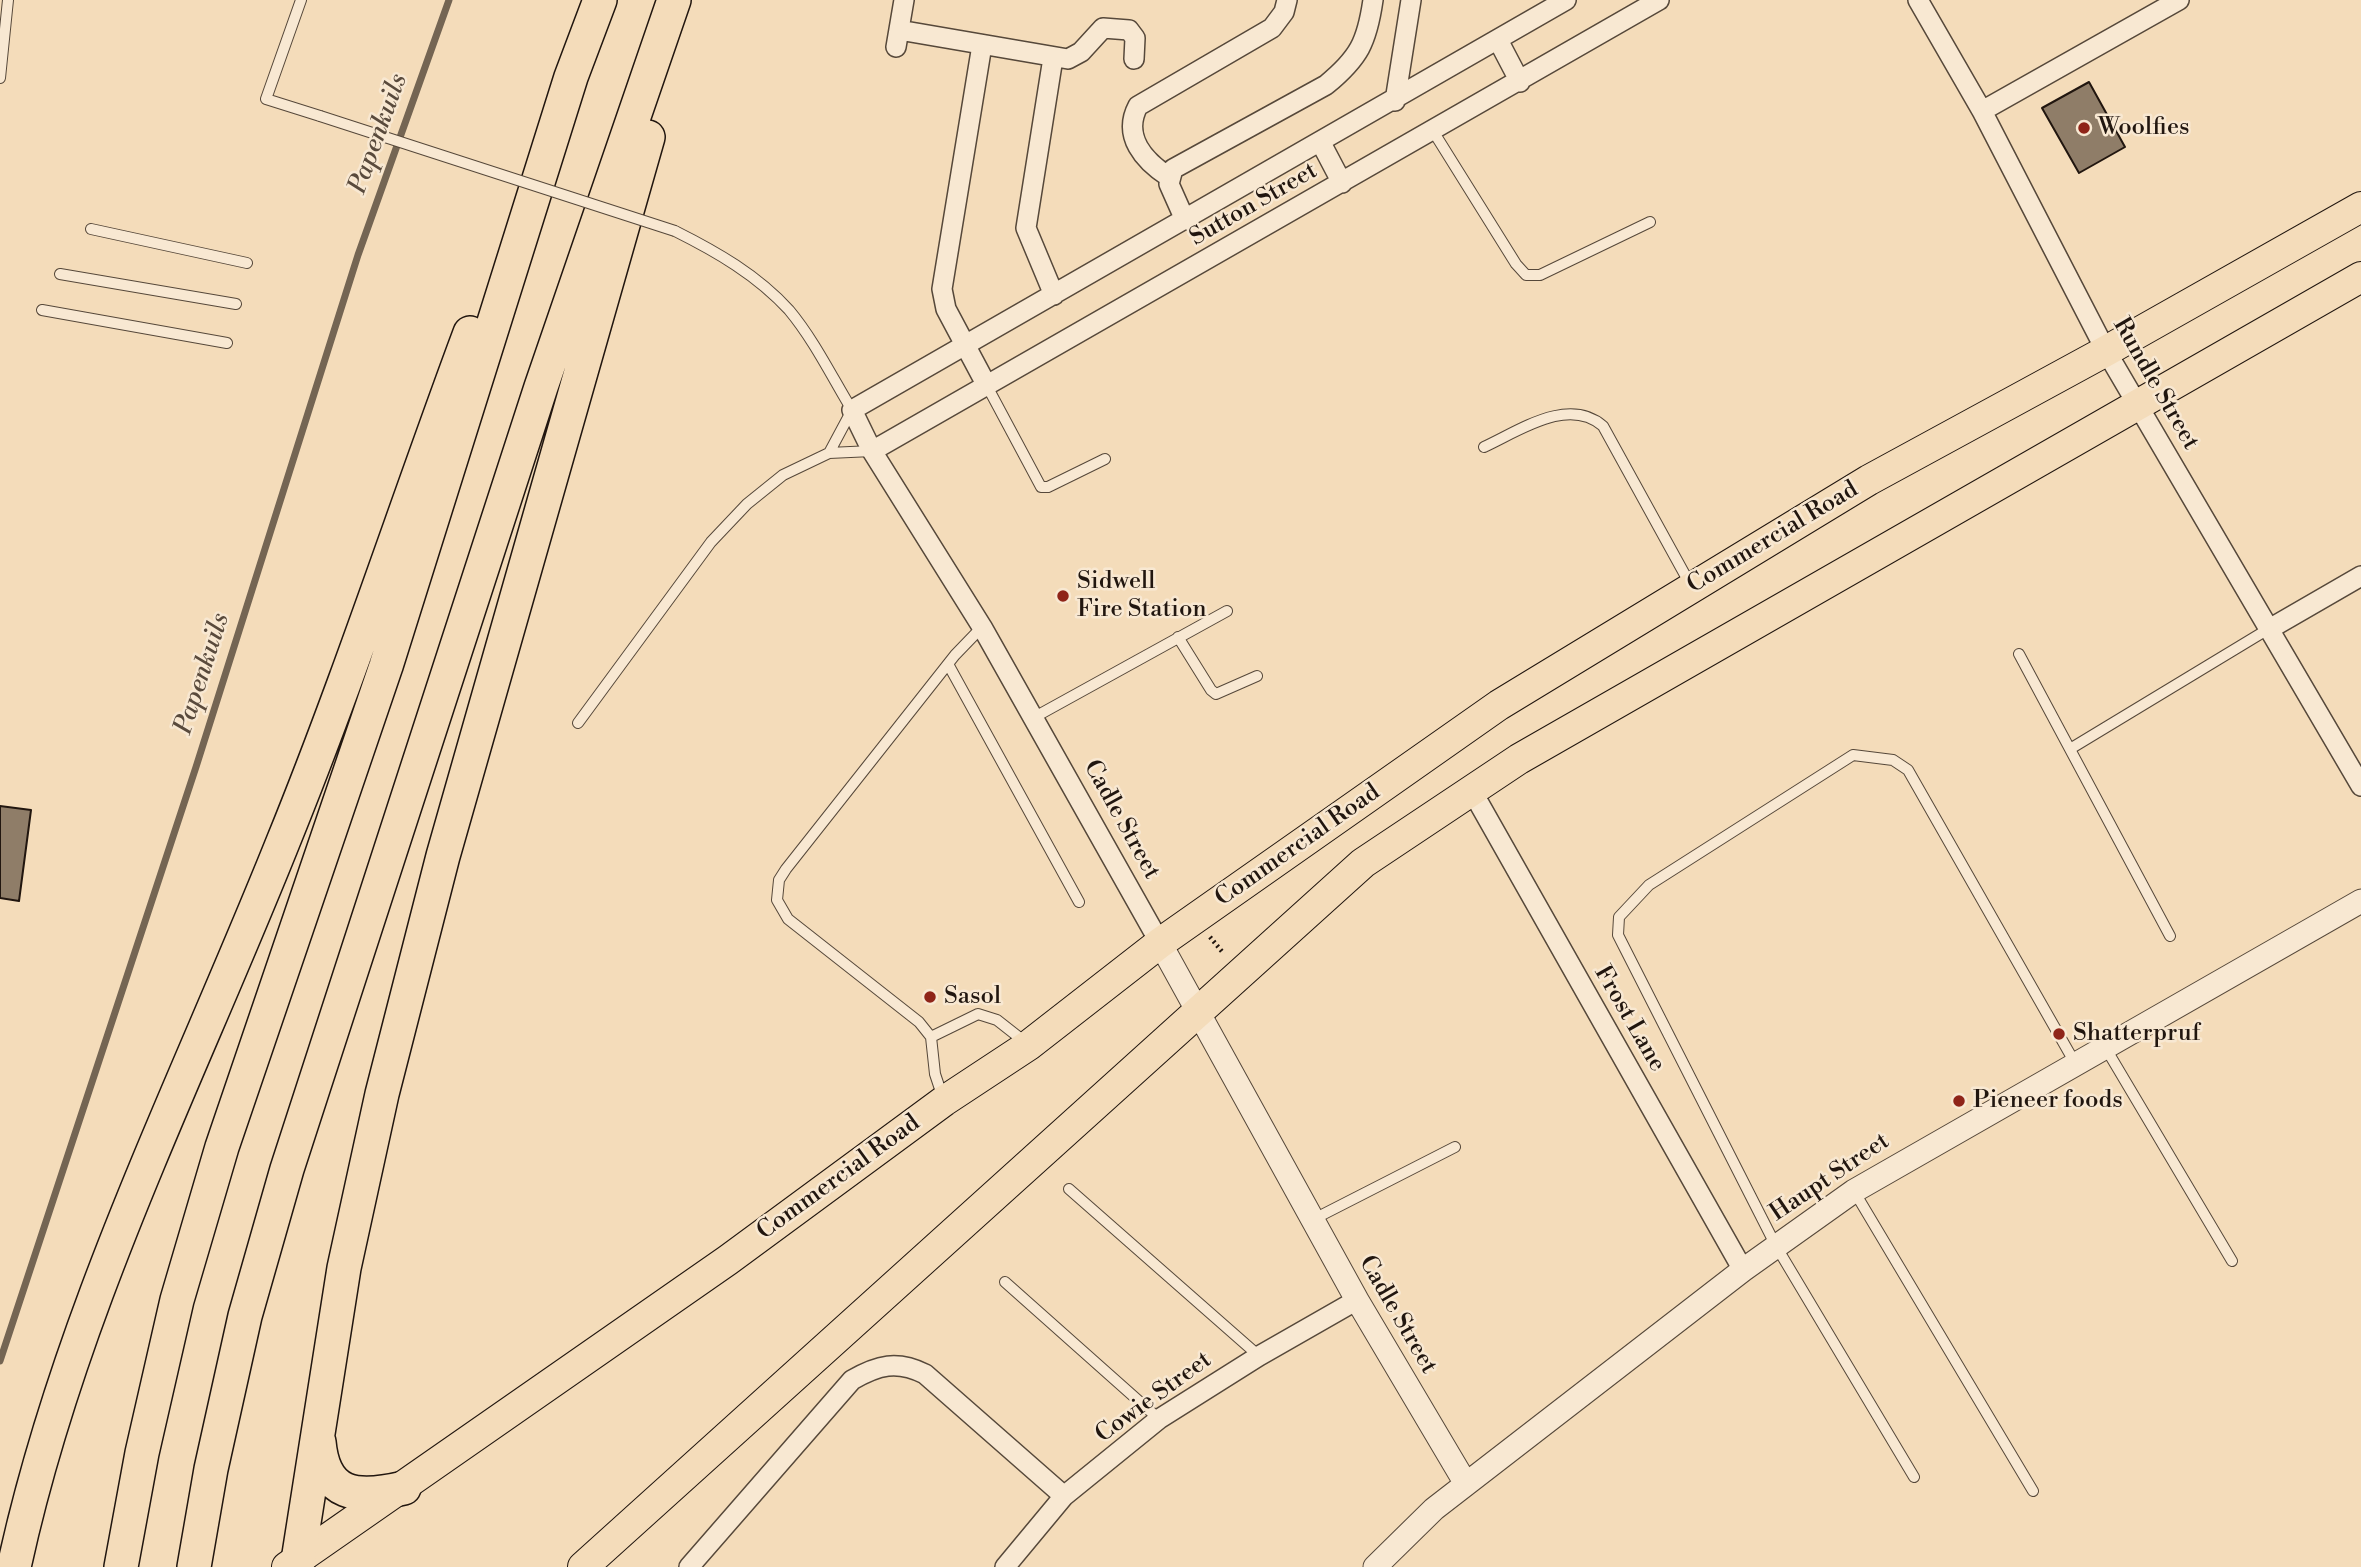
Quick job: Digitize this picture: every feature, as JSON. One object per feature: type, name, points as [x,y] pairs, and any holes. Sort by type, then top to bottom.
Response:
[{"type":"highway","points":[[14,1567],[73,1352],[126,1215],[284,842],[528,178],[600,0]]},
{"type":"highway","points":[[194,1567],[211,1469],[245,1316],[287,1169],[541,387],[674,0]]},
{"type":"highway","points":[[294,1565],[344,1268],[376,1121],[443,856],[685,0]]},
{"type":"highway","points":[[121,1567],[142,1453],[177,1300],[222,1147],[386,666],[571,77]]},
{"type":"highway","points":[[317,1429],[320,1457],[326,1473],[334,1483],[357,1494],[404,1488]]},
{"type":"main road","name":"Commercial Road","points":[[294,1565],[728,1260],[944,1101],[1029,1045],[1160,943],[1499,705],[1869,480],[2106,351],[2361,207]]},
{"type":"main road","name":"Commercial Road","points":[[583,1567],[1363,863],[1520,759],[2138,402],[2361,277]]},
{"type":"street","points":[[904,0],[898,38],[982,45],[1053,58],[1075,56],[1097,31],[1111,28],[1132,33],[1134,59]]},
{"type":"street","points":[[1169,177],[1143,156],[1131,132],[1131,122],[1138,106],[1272,28],[1284,12],[1287,0]]},
{"type":"street","points":[[1185,220],[1172,196],[1169,177],[1173,169],[1326,85],[1340,73],[1366,40],[1373,0]]},
{"type":"street","points":[[1395,101],[1410,0]]},
{"type":"street","name":"Sutton Street","points":[[852,410],[1395,101],[1566,0]]},
{"type":"street","name":"Sutton Street","points":[[872,451],[1659,0]]},
{"type":"street","name":"Rundle Street","points":[[1918,0],[1982,111],[2106,351],[2271,628],[2361,786]]},
{"type":"street","points":[[1982,111],[2179,0]]},
{"type":"street","points":[[1498,40],[1520,82]]},
{"type":"street","points":[[982,45],[942,289],[946,309],[987,386]]},
{"type":"street","points":[[1053,58],[1026,228],[1054,295]]},
{"type":"street","points":[[1321,143],[1342,183]]},
{"type":"street","name":"Cadle Street","points":[[852,410],[872,451],[982,627],[1357,1300],[1466,1484]]},
{"type":"street","points":[[2271,628],[2361,576]]},
{"type":"street","name":"Frost Lane","points":[[1472,792],[1743,1270]]},
{"type":"street","name":"Haupt Street","points":[[1375,1567],[1434,1509],[1743,1270],[1854,1191],[2361,901]]},
{"type":"street","name":"Cowie Street","points":[[1005,1567],[1064,1496],[1159,1419],[1259,1356],[1357,1300]]},
{"type":"street","points":[[689,1567],[852,1380],[885,1364],[912,1367],[925,1374],[1064,1496]]},
{"type":"lane","points":[[0,78],[8,0]]},
{"type":"lane","name":"Cadle Street","points":[[301,0],[266,99],[675,231],[735,264],[789,310],[852,410]]},
{"type":"lane","points":[[1433,131],[1516,264],[1526,275],[1540,275],[1650,222]]},
{"type":"lane","points":[[91,229],[247,263]]},
{"type":"lane","points":[[60,274],[236,304]]},
{"type":"lane","points":[[42,310],[227,342]]},
{"type":"lane","points":[[987,386],[1041,487],[1048,487],[1105,460]]},
{"type":"lane","points":[[829,453],[852,410]]},
{"type":"lane","points":[[1484,447],[1559,414],[1591,416],[1603,426],[1692,587]]},
{"type":"lane","points":[[578,723],[711,542],[747,503],[783,475],[829,453],[872,451]]},
{"type":"lane","points":[[1033,718],[1227,611]]},
{"type":"lane","points":[[944,1101],[935,1074],[932,1037],[919,1022],[788,919],[777,900],[777,891],[786,869],[816,827],[948,664],[982,627]]},
{"type":"lane","points":[[2070,749],[2271,628]]},
{"type":"lane","points":[[1178,637],[1216,694],[1257,676]]},
{"type":"lane","points":[[2019,654],[2170,936]]},
{"type":"lane","points":[[948,664],[1079,902]]},
{"type":"lane","points":[[1914,1477],[1776,1246],[1618,935],[1619,917],[1649,886],[1853,755],[1893,760],[1908,770],[2076,1063]]},
{"type":"lane","points":[[932,1037],[968,1017],[984,1014],[1012,1029],[1029,1045]]},
{"type":"lane","points":[[2105,1046],[2232,1261]]},
{"type":"lane","points":[[1312,1220],[1455,1147]]},
{"type":"lane","points":[[1069,1189],[1259,1356]]},
{"type":"lane","points":[[1854,1191],[2033,1491]]},
{"type":"lane","points":[[1005,1282],[1159,1419]]},
{"type":"path","points":[[1195,918],[1240,974]]},
{"type":"building","name":"Woolfies","points":[[2089,82],[2125,147],[2079,173],[2042,108]]},
{"type":"building","points":[[0,806],[31,810],[19,901],[0,898]]},
{"type":"waterway","name":"Papenkuils","points":[[0,1361],[196,767],[358,255],[449,0]]},
{"type":"place","name":"Woolfies","points":[[2084,128]]},
{"type":"place","name":"Sidwell Fire Station","points":[[1063,596]]},
{"type":"place","name":"Sasol","points":[[930,997]]},
{"type":"place","name":"Shatterpruf","points":[[2059,1034]]},
{"type":"place","name":"Pieneer foods","points":[[1959,1101]]}]
